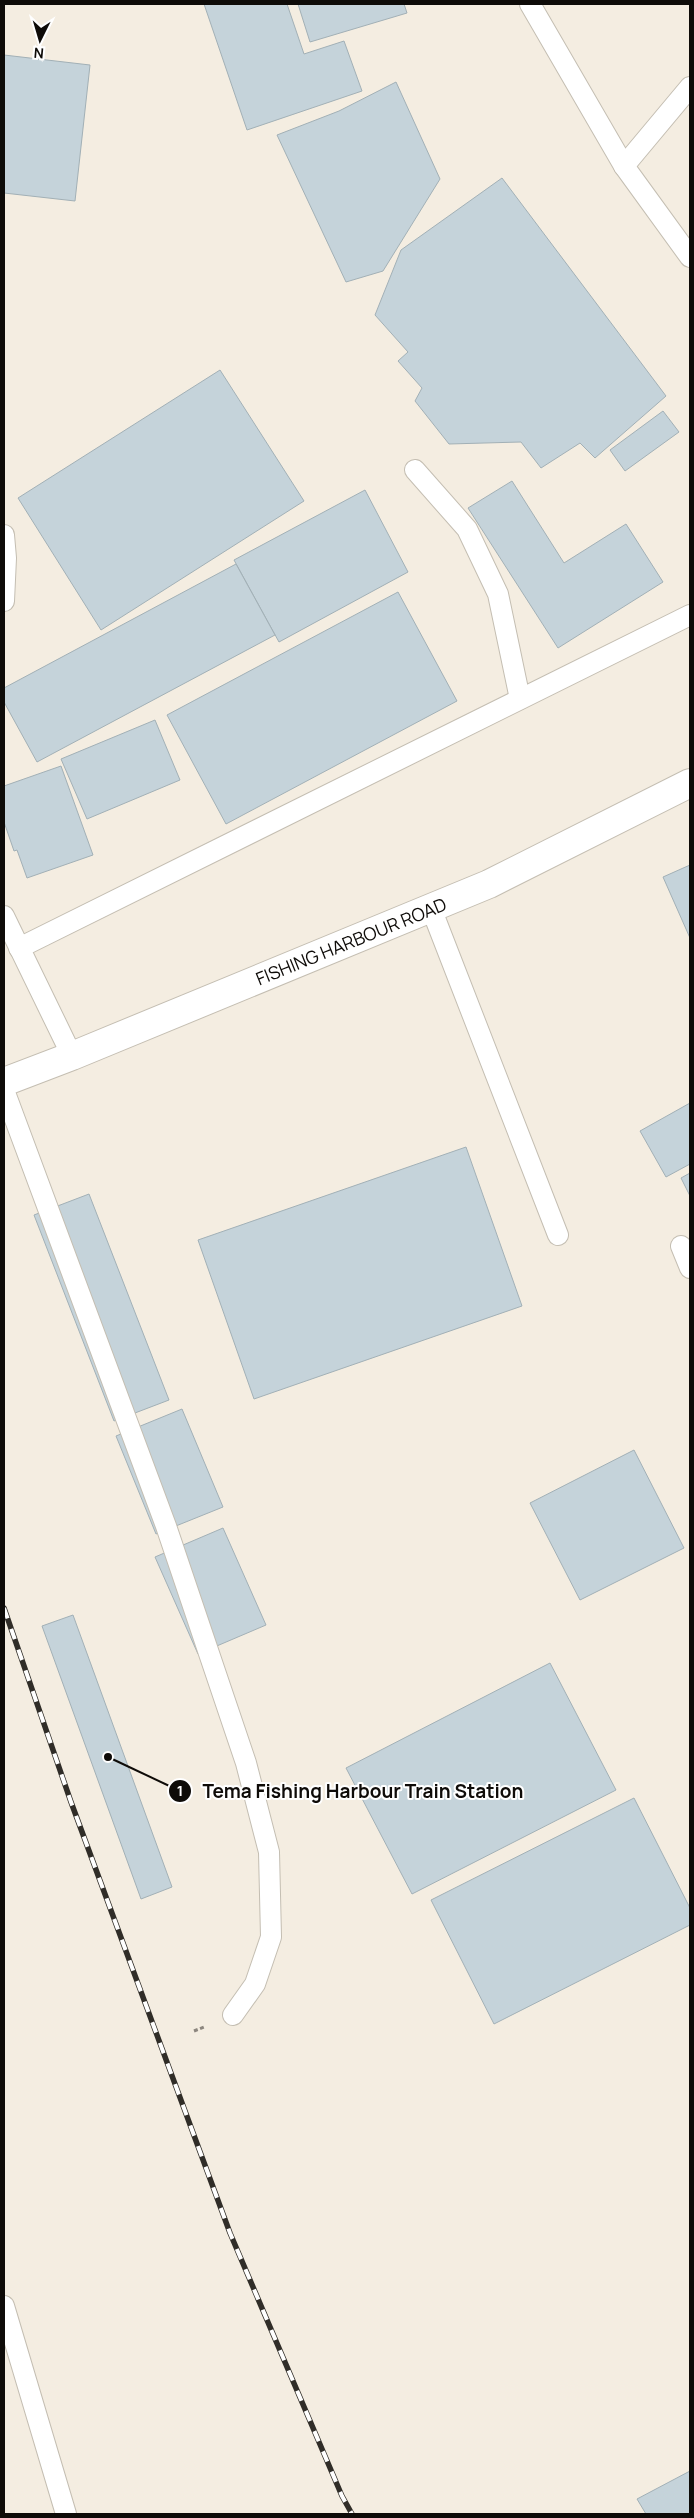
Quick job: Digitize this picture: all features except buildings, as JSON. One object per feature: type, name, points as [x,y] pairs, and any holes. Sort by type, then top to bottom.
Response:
[{"type":"street","name":"FISHING HARBOUR ROAD","points":[[4,1082],[72,1056],[489,884],[690,783]]},
{"type":"lane","points":[[530,4],[624,166],[690,257]]},
{"type":"lane","points":[[624,166],[690,87]]},
{"type":"lane","points":[[415,470],[467,529],[498,594],[520,699]]},
{"type":"lane","points":[[4,536],[6,558],[4,601]]},
{"type":"lane","points":[[19,948],[690,615]]},
{"type":"lane","points":[[432,908],[558,1235]]},
{"type":"lane","points":[[4,916],[72,1056]]},
{"type":"lane","points":[[4,1090],[166,1526],[246,1763],[269,1852],[271,1937],[255,1984],[232,2015]]},
{"type":"lane","points":[[682,1246],[690,1268]]},
{"type":"lane","points":[[4,2306],[66,2514]]},
{"type":"railway","points":[[4,1608],[71,1802],[230,2233],[342,2496],[352,2514]]},
{"type":"place","name":"Tema Fishing Harbour Train Station","points":[[108,1757]]}]
